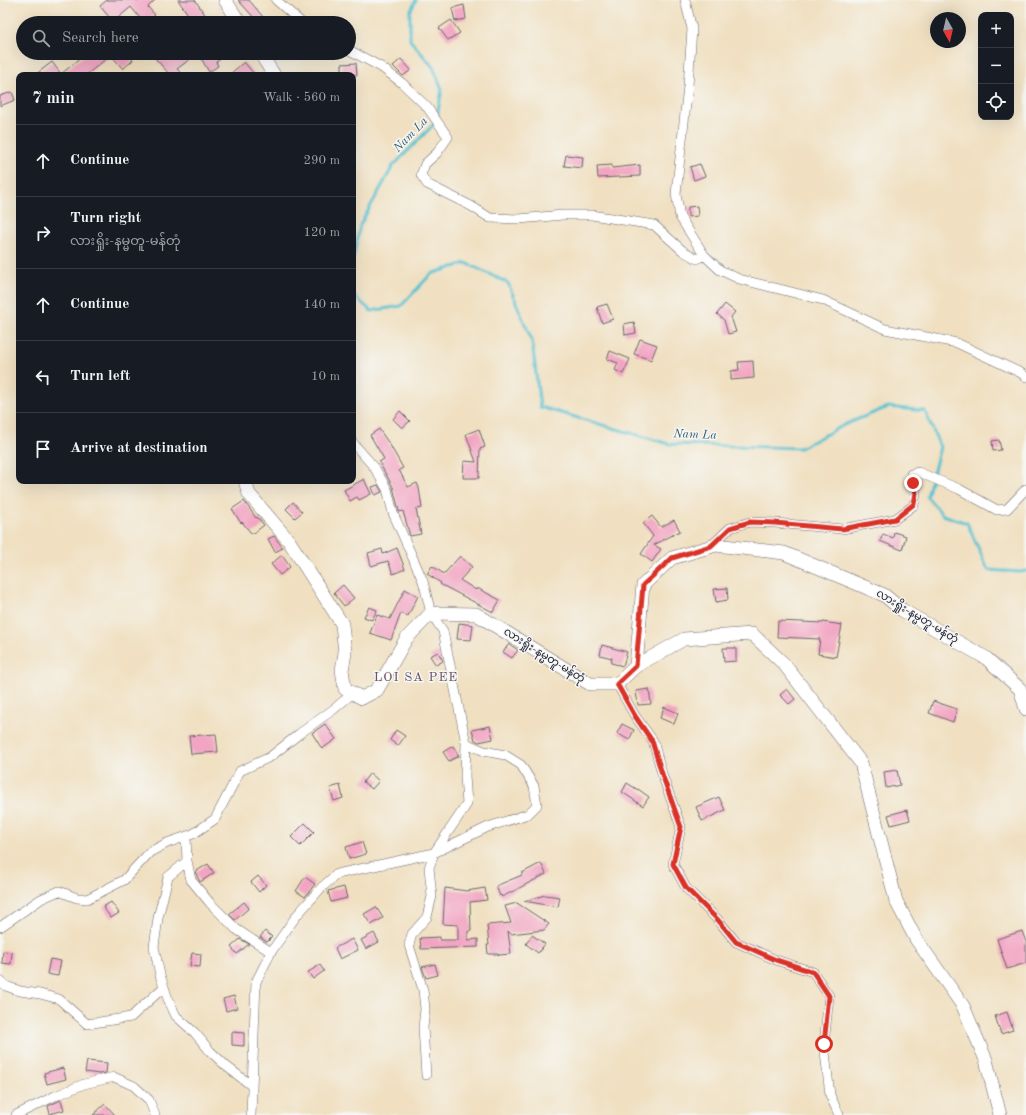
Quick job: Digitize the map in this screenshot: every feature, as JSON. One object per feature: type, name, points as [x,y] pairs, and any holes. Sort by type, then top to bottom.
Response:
[{"type":"main road","points":[[225,0],[235,16]]},
{"type":"main road","points":[[264,60],[272,72]]},
{"type":"main road","points":[[246,484],[249,494],[289,541],[342,624],[345,653],[342,670],[345,689],[362,698],[377,690],[406,639],[431,613]]},
{"type":"main road","name":"လားရှိုး-နမ္မတူ-မန်တုံ","points":[[636,666],[643,585],[672,558],[716,545],[784,553],[884,595],[902,610],[986,658],[1020,689],[1026,709]]},
{"type":"main road","name":"လားရှိုး-နမ္မတူ-မန်တုံ","points":[[431,613],[476,614],[590,684],[617,684]]},
{"type":"main road","points":[[617,684],[636,666],[684,639],[752,634],[784,664],[861,763],[896,901],[916,939],[963,1006],[986,1060],[1000,1115]]},
{"type":"street","points":[[276,0],[294,16]]},
{"type":"street","points":[[685,0],[692,29],[688,86],[676,194],[680,217],[704,255],[720,270],[739,279],[823,300],[885,329],[957,343],[1021,373],[1026,377]]},
{"type":"street","points":[[356,54],[381,67],[402,83],[427,107],[448,137],[437,153],[425,164],[421,176],[427,184],[471,206],[490,218],[519,219],[563,215],[592,215],[627,220],[654,226],[683,251],[697,259],[704,255]]},
{"type":"street","points":[[356,446],[374,467],[386,489],[393,513],[423,581],[431,613],[443,631],[466,743],[465,776],[467,804],[434,853],[429,868],[432,896],[427,917],[412,934],[409,945],[423,990],[425,1009],[423,1028],[426,1075]]},
{"type":"street","points":[[711,546],[730,528],[750,522],[842,529],[895,519],[914,504],[916,493],[911,474],[918,472],[958,489],[997,510],[1007,509],[1026,489]]},
{"type":"street","points":[[617,684],[635,716],[652,741],[681,827],[673,864],[686,888],[718,920],[736,942],[776,960],[813,972],[829,996],[824,1044],[830,1094],[839,1115]]},
{"type":"street","points":[[0,927],[41,899],[59,891],[77,898],[87,899],[124,880],[150,852],[167,843],[193,834],[215,819],[240,771],[270,756],[334,709],[353,693]]},
{"type":"street","points":[[250,1115],[256,982],[271,952],[297,915],[321,888],[338,874],[434,853],[488,827],[528,814],[538,805],[534,786],[521,765],[505,755],[484,751],[466,743]]},
{"type":"street","points":[[186,837],[187,861],[191,880],[210,903],[236,929],[271,952]]},
{"type":"street","points":[[187,861],[168,877],[158,918],[154,947],[160,975],[176,1016],[195,1033],[210,1051],[226,1066],[252,1086]]},
{"type":"street","points":[[0,981],[6,986],[20,991],[59,999],[87,1024],[131,1017],[164,987]]},
{"type":"street","points":[[16,1115],[84,1084],[114,1077],[134,1086],[148,1100],[155,1115]]},
{"type":"building","points":[[107,0],[155,0],[148,7],[155,15],[138,16],[131,7],[120,16],[108,16],[100,6]]},
{"type":"building","points":[[178,0],[195,0],[206,16],[189,16]]},
{"type":"building","points":[[238,0],[249,0],[262,16],[253,16]]},
{"type":"building","points":[[464,5],[466,19],[455,21],[452,8]]},
{"type":"building","points":[[451,20],[460,33],[448,40],[439,28]]},
{"type":"building","points":[[401,59],[411,70],[403,76],[393,66]]},
{"type":"building","points":[[78,60],[105,60],[90,72],[63,72]]},
{"type":"building","points":[[115,60],[133,60],[123,69]]},
{"type":"building","points":[[157,60],[189,60],[177,69],[180,72],[167,72]]},
{"type":"building","points":[[202,60],[219,60],[216,62],[218,66],[209,72]]},
{"type":"building","points":[[52,62],[60,72],[39,72]]},
{"type":"building","points":[[244,62],[252,72],[232,72]]},
{"type":"building","points":[[356,63],[357,75],[356,72],[342,72],[342,64]]},
{"type":"building","points":[[12,92],[15,100],[0,106],[0,96]]},
{"type":"building","points":[[566,155],[583,157],[582,168],[564,166]]},
{"type":"building","points":[[700,164],[705,176],[694,180],[690,167]]},
{"type":"building","points":[[612,165],[612,168],[640,165],[640,176],[598,178],[597,166]]},
{"type":"building","points":[[697,206],[698,216],[688,217],[688,207]]},
{"type":"building","points":[[607,304],[613,319],[602,323],[597,307]]},
{"type":"building","points":[[725,304],[735,312],[731,317],[736,332],[728,334],[724,320],[717,314]]},
{"type":"building","points":[[634,322],[636,333],[625,335],[624,324]]},
{"type":"building","points":[[640,339],[657,345],[651,360],[634,354]]},
{"type":"building","points":[[610,351],[630,359],[623,374],[615,370],[618,363],[607,359]]},
{"type":"building","points":[[753,361],[754,378],[731,380],[731,371],[739,370],[738,362]]},
{"type":"building","points":[[400,411],[410,421],[402,428],[393,419]]},
{"type":"building","points":[[379,429],[403,468],[399,470],[408,487],[417,483],[419,488],[422,508],[416,509],[421,534],[410,536],[403,511],[399,512],[393,487],[379,462],[384,459],[370,435]]},
{"type":"building","points":[[479,429],[485,447],[480,449],[479,478],[463,478],[464,461],[476,462],[466,434]]},
{"type":"building","points":[[999,440],[1001,450],[993,451],[992,441]]},
{"type":"building","points":[[364,479],[371,494],[359,500],[357,497],[350,501],[344,490]]},
{"type":"building","points":[[378,485],[382,492],[375,495],[372,487]]},
{"type":"building","points":[[244,501],[256,518],[257,517],[264,525],[254,533],[251,533],[242,522],[241,523],[232,509]]},
{"type":"building","points":[[293,502],[302,512],[295,518],[286,509]]},
{"type":"building","points":[[652,516],[661,527],[674,520],[680,531],[654,545],[661,549],[652,562],[641,554],[653,536],[643,523]]},
{"type":"building","points":[[894,532],[906,536],[902,550],[880,541],[883,534],[893,538]]},
{"type":"building","points":[[274,536],[283,548],[275,552],[268,539]]},
{"type":"building","points":[[397,548],[405,569],[393,574],[388,561],[371,566],[368,553],[382,549],[383,554]]},
{"type":"building","points":[[282,555],[290,567],[280,575],[271,564]]},
{"type":"building","points":[[460,556],[472,567],[460,580],[476,590],[477,588],[500,600],[493,612],[440,584],[441,583],[427,574],[432,566],[444,574]]},
{"type":"building","points":[[343,585],[354,598],[344,606],[334,593]]},
{"type":"building","points":[[727,588],[728,600],[716,602],[714,589]]},
{"type":"building","points":[[405,589],[418,596],[408,616],[401,613],[391,640],[370,633],[377,615],[390,619]]},
{"type":"building","points":[[369,607],[377,610],[372,620],[364,617]]},
{"type":"building","points":[[778,621],[823,622],[842,625],[836,657],[818,654],[820,639],[777,637]]},
{"type":"building","points":[[459,623],[473,625],[471,640],[457,639]]},
{"type":"building","points":[[509,644],[518,650],[512,658],[503,652]]},
{"type":"building","points":[[602,645],[627,652],[623,666],[611,663],[612,658],[600,655]]},
{"type":"building","points":[[723,648],[736,648],[736,661],[724,662]]},
{"type":"building","points":[[438,652],[443,661],[436,665],[430,656]]},
{"type":"building","points":[[649,689],[651,704],[638,705],[636,691]]},
{"type":"building","points":[[787,689],[795,699],[789,704],[780,695]]},
{"type":"building","points":[[933,701],[957,709],[953,722],[929,713]]},
{"type":"building","points":[[664,707],[678,713],[674,724],[660,718]]},
{"type":"building","points":[[325,724],[336,739],[322,749],[312,733]]},
{"type":"building","points":[[622,724],[634,730],[629,740],[617,733]]},
{"type":"building","points":[[490,726],[493,739],[479,742],[475,740],[472,730]]},
{"type":"building","points":[[396,730],[405,736],[398,746],[390,740]]},
{"type":"building","points":[[216,734],[218,752],[191,754],[189,736]]},
{"type":"building","points":[[453,746],[459,756],[449,761],[443,752]]},
{"type":"building","points":[[897,770],[900,785],[886,788],[884,772]]},
{"type":"building","points":[[370,773],[379,781],[372,789],[363,782]]},
{"type":"building","points":[[627,783],[649,797],[643,806],[622,792]]},
{"type":"building","points":[[340,785],[343,798],[334,801],[330,788]]},
{"type":"building","points":[[719,797],[725,810],[702,821],[696,807]]},
{"type":"building","points":[[907,810],[910,820],[891,825],[888,815]]},
{"type":"building","points":[[305,823],[314,832],[300,846],[291,837]]},
{"type":"building","points":[[362,842],[366,854],[349,859],[346,847]]},
{"type":"building","points":[[541,863],[546,874],[502,897],[501,895],[500,896],[496,886],[522,875],[522,873]]},
{"type":"building","points":[[208,864],[214,873],[200,882],[195,872]]},
{"type":"building","points":[[258,876],[266,885],[259,892],[251,882]]},
{"type":"building","points":[[305,877],[315,884],[305,897],[296,891]]},
{"type":"building","points":[[344,887],[347,898],[331,902],[328,891]]},
{"type":"building","points":[[445,888],[467,891],[485,888],[487,900],[470,902],[471,931],[468,931],[468,940],[478,939],[478,947],[421,949],[420,938],[440,937],[440,940],[458,940],[458,925],[443,924]]},
{"type":"building","points":[[545,895],[560,897],[558,907],[524,901]]},
{"type":"building","points":[[111,902],[119,913],[111,918],[103,907]]},
{"type":"building","points":[[244,902],[249,908],[235,920],[229,914]]},
{"type":"building","points":[[517,903],[549,924],[544,930],[511,934],[508,931],[511,954],[488,954],[487,945],[489,945],[487,925],[511,923],[505,906]]},
{"type":"building","points":[[376,907],[383,918],[371,925],[364,914]]},
{"type":"building","points":[[265,931],[272,937],[267,942],[260,937]]},
{"type":"building","points":[[1022,931],[1026,942],[1026,963],[1007,969],[997,939]]},
{"type":"building","points":[[374,933],[379,942],[366,949],[361,940]]},
{"type":"building","points":[[532,935],[545,944],[538,953],[526,944]]},
{"type":"building","points":[[240,939],[249,944],[237,954],[231,947]]},
{"type":"building","points":[[352,939],[358,950],[340,959],[335,948]]},
{"type":"building","points":[[3,951],[12,952],[11,964],[2,963]]},
{"type":"building","points":[[192,953],[201,954],[200,967],[190,966]]},
{"type":"building","points":[[50,959],[61,961],[58,976],[47,974]]},
{"type":"building","points":[[435,964],[438,975],[426,978],[422,967]]},
{"type":"building","points":[[320,965],[324,971],[313,979],[308,972]]},
{"type":"building","points":[[234,996],[237,1008],[226,1011],[223,999]]},
{"type":"building","points":[[1007,1012],[1013,1030],[1001,1034],[995,1016]]},
{"type":"building","points":[[232,1032],[244,1033],[244,1046],[232,1045]]},
{"type":"building","points":[[87,1061],[107,1063],[106,1073],[99,1074],[85,1072]]},
{"type":"building","points":[[63,1068],[66,1079],[47,1084],[44,1073]]},
{"type":"building","points":[[61,1100],[64,1110],[50,1114],[48,1106]]},
{"type":"building","points":[[105,1104],[115,1115],[93,1115]]},
{"type":"waterway","name":"Nam La","points":[[416,0],[410,12],[410,40],[433,67],[442,89],[437,117]]},
{"type":"waterway","name":"Nam La","points":[[356,244],[360,225],[393,166],[436,122]]},
{"type":"waterway","name":"Nam La","points":[[356,298],[371,311],[401,306],[431,274],[466,263],[508,283],[532,341],[540,407],[669,444],[800,448],[846,424],[888,407],[925,411],[940,447],[927,497],[943,515],[967,523],[988,570],[1026,571]]},
{"type":"district","name":"LOI SA PEE","points":[[416,677]]},
{"type":"route","points":[[824,1044],[829,996],[813,972],[776,960],[736,942],[718,920],[686,888],[673,864],[681,827],[652,741],[635,716],[617,684],[636,666],[643,585],[672,558],[711,546],[730,528],[750,522],[842,529],[895,519],[914,504],[916,493],[913,483]]}]
